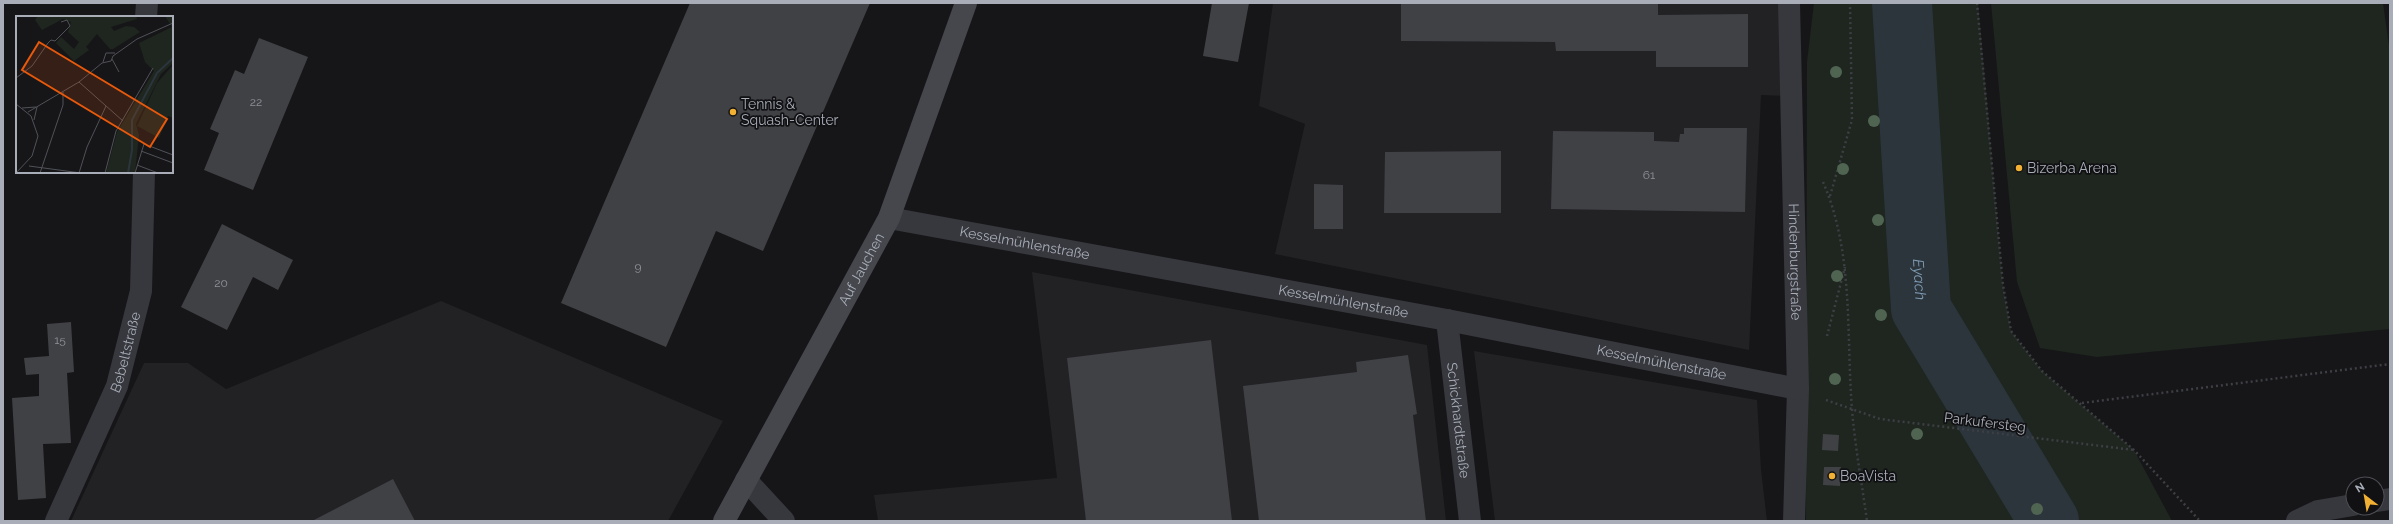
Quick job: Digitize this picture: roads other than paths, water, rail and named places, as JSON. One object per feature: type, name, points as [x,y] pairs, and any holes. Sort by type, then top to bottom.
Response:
[{"type":"main road","name":"Auf Jauchen","points":[[724,521],[889,218],[966,3]]},
{"type":"street","points":[[146,16],[147,3]]},
{"type":"street","name":"Hindenburgstraße","points":[[1789,3],[1798,388],[1794,521]]},
{"type":"street","name":"Bebeltstraße","points":[[56,521],[118,386],[141,291],[144,173]]},
{"type":"street","name":"Kesselmühlenstraße","points":[[889,218],[1447,320],[1798,388]]},
{"type":"street","name":"Schickhardtstraße","points":[[1447,320],[1470,521]]},
{"type":"street","points":[[746,480],[784,521]]},
{"type":"street","points":[[2297,521],[2318,511],[2345,506]]},
{"type":"waterway","name":"Eyach","points":[[1902,3],[1921,309],[2049,521]]},
{"type":"place","name":"Tennis & Squash-Center","points":[[733,112]]},
{"type":"place","name":"Bizerba Arena","points":[[2019,168]]},
{"type":"place","name":"BoaVista","points":[[1832,476]]}]
